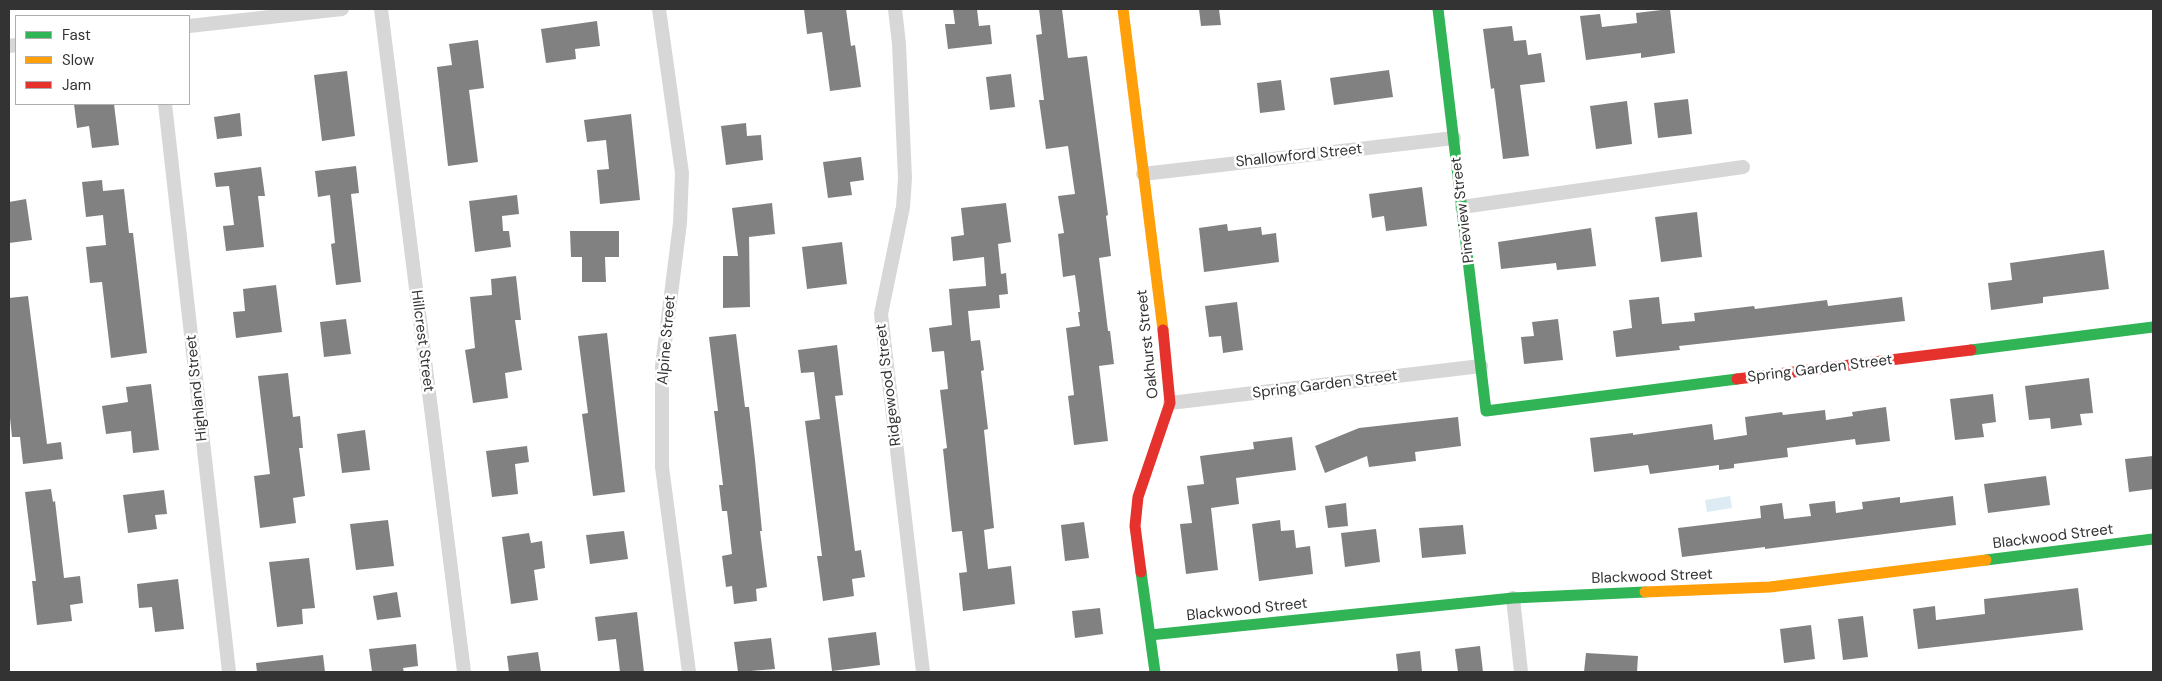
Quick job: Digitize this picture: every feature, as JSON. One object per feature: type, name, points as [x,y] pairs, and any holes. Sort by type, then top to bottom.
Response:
[{"type":"street","points":[[190,26],[342,9]]},
{"type":"street","name":"Hillcrest Street","points":[[381,9],[464,672]]},
{"type":"street","name":"Alpine Street","points":[[659,9],[682,173],[680,223],[662,366],[662,467],[689,672]]},
{"type":"street","name":"Ridgewood Street","points":[[895,9],[899,44],[906,178],[903,207],[881,314],[923,672]]},
{"type":"street","name":"Oakhurst Street","points":[[1124,9],[1168,366],[1170,403],[1138,497],[1135,526],[1155,672]]},
{"type":"street","name":"Pineview Street","points":[[1438,9],[1486,411]]},
{"type":"street","name":"Highland Street","points":[[165,105],[229,672]]},
{"type":"street","name":"Shallowford Street","points":[[1144,174],[1454,138]]},
{"type":"street","points":[[1462,207],[1743,167]]},
{"type":"street","name":"Spring Garden Street","points":[[1486,411],[2153,327]]},
{"type":"street","name":"Spring Garden Street","points":[[1170,403],[1481,366]]},
{"type":"street","name":"Blackwood Street","points":[[1150,635],[1513,598],[1770,587],[2153,539]]},
{"type":"street","points":[[1513,598],[1521,672]]},
{"type":"shaded area","points":[[1730,496],[1732,508],[1707,512],[1705,500]]},
{"type":"building","points":[[804,9],[846,9],[851,46],[855,45],[861,87],[830,91],[822,32],[807,34]]},
{"type":"building","points":[[953,9],[977,9],[979,26],[990,25],[992,44],[948,49],[945,24],[955,24]]},
{"type":"building","points":[[1039,9],[1062,9],[1068,58],[1087,56],[1108,215],[1106,216],[1111,256],[1099,258],[1114,364],[1099,366],[1108,441],[1074,445],[1068,396],[1074,395],[1066,328],[1080,326],[1078,312],[1080,312],[1075,275],[1063,277],[1058,234],[1064,233],[1058,196],[1075,194],[1068,146],[1046,149],[1039,100],[1044,100],[1036,35],[1042,34]]},
{"type":"building","points":[[1199,9],[1219,9],[1221,25],[1201,26]]},
{"type":"building","points":[[1670,9],[1675,53],[1641,58],[1641,53],[1586,60],[1580,16],[1600,14],[1602,27],[1637,23],[1636,13]]},
{"type":"building","points":[[597,21],[600,46],[575,49],[576,59],[546,63],[541,29]]},
{"type":"building","points":[[1512,26],[1514,41],[1526,40],[1528,55],[1541,53],[1545,82],[1520,85],[1529,156],[1503,159],[1494,88],[1491,89],[1483,29]]},
{"type":"building","points":[[478,40],[484,88],[469,90],[478,162],[448,166],[437,67],[452,65],[449,44]]},
{"type":"building","points":[[1389,70],[1393,97],[1334,105],[1330,78]]},
{"type":"building","points":[[347,71],[355,136],[322,141],[314,75]]},
{"type":"building","points":[[1011,74],[1015,107],[990,110],[986,77]]},
{"type":"building","points":[[1281,80],[1285,110],[1260,113],[1257,83]]},
{"type":"building","points":[[1688,99],[1692,134],[1658,138],[1654,103]]},
{"type":"building","points":[[1627,101],[1632,144],[1596,149],[1590,106]]},
{"type":"building","points":[[74,105],[114,105],[119,145],[92,148],[89,126],[77,128]]},
{"type":"building","points":[[240,113],[242,136],[217,139],[214,117]]},
{"type":"building","points":[[631,114],[640,200],[600,204],[597,170],[609,169],[606,140],[587,142],[584,120]]},
{"type":"building","points":[[746,123],[747,136],[761,135],[763,160],[726,165],[721,126]]},
{"type":"building","points":[[861,157],[864,180],[850,182],[852,195],[828,198],[823,162]]},
{"type":"building","points":[[356,166],[359,193],[351,194],[361,282],[336,285],[331,244],[335,243],[330,195],[318,197],[315,171]]},
{"type":"building","points":[[261,167],[265,196],[258,196],[264,247],[226,251],[223,226],[234,225],[229,186],[216,187],[214,173]]},
{"type":"building","points":[[102,180],[103,191],[124,189],[129,233],[133,233],[147,353],[111,358],[102,282],[90,283],[86,247],[106,245],[103,215],[86,217],[82,182]]},
{"type":"building","points":[[1422,187],[1427,226],[1386,231],[1384,216],[1372,218],[1369,194]]},
{"type":"building","points":[[517,195],[519,214],[502,216],[503,231],[509,231],[511,247],[475,252],[469,201]]},
{"type":"building","points":[[26,199],[32,240],[9,243],[9,202]]},
{"type":"building","points":[[772,203],[775,234],[749,237],[750,307],[723,308],[723,256],[738,256],[732,208]]},
{"type":"building","points":[[1006,203],[1011,242],[998,244],[1001,274],[1006,273],[1008,294],[999,295],[1000,308],[968,311],[971,341],[980,340],[984,370],[981,371],[988,429],[984,430],[994,528],[984,530],[988,569],[1011,566],[1015,604],[963,611],[959,573],[967,572],[962,531],[952,532],[943,449],[947,448],[940,390],[948,389],[944,351],[932,352],[929,328],[952,325],[949,289],[986,286],[984,257],[953,261],[951,237],[964,235],[961,208]]},
{"type":"building","points":[[1697,212],[1702,257],[1661,262],[1655,217]]},
{"type":"building","points":[[1227,224],[1228,231],[1261,227],[1262,235],[1276,233],[1279,262],[1204,272],[1199,228]]},
{"type":"building","points":[[1591,228],[1596,266],[1557,270],[1556,263],[1501,269],[1498,242]]},
{"type":"building","points":[[570,231],[619,231],[619,257],[605,257],[606,282],[582,282],[582,257],[571,257]]},
{"type":"building","points":[[842,242],[847,284],[807,289],[802,247]]},
{"type":"building","points":[[2104,250],[2109,289],[2043,297],[2043,303],[1991,310],[1988,283],[2012,280],[2010,263]]},
{"type":"building","points":[[516,276],[521,320],[515,320],[522,370],[505,373],[508,398],[473,403],[465,350],[475,348],[470,297],[492,295],[491,279]]},
{"type":"building","points":[[276,285],[282,332],[236,338],[233,312],[245,311],[243,289]]},
{"type":"building","points":[[28,296],[47,444],[61,442],[63,459],[23,464],[20,437],[12,437],[9,408],[9,298]]},
{"type":"building","points":[[1659,297],[1662,324],[1695,321],[1694,313],[1754,306],[1755,309],[1827,300],[1828,306],[1902,297],[1905,321],[1679,346],[1680,350],[1616,357],[1613,331],[1632,328],[1629,300]]},
{"type":"building","points":[[1237,302],[1243,350],[1223,353],[1221,336],[1209,337],[1205,306]]},
{"type":"building","points":[[346,319],[351,354],[324,357],[320,322]]},
{"type":"building","points":[[1558,319],[1563,360],[1524,364],[1521,337],[1534,336],[1532,322]]},
{"type":"building","points":[[607,333],[625,492],[593,496],[582,414],[588,413],[578,336]]},
{"type":"building","points":[[736,334],[745,407],[749,407],[767,587],[756,589],[757,601],[734,604],[732,586],[726,587],[722,556],[732,554],[727,511],[722,511],[719,485],[723,485],[714,411],[718,411],[709,337]]},
{"type":"building","points":[[837,345],[843,395],[835,396],[855,551],[861,550],[865,577],[852,579],[854,596],[823,601],[817,556],[822,556],[805,421],[820,419],[814,372],[801,373],[798,350]]},
{"type":"building","points":[[288,373],[293,417],[300,416],[303,448],[299,448],[305,496],[293,498],[296,523],[260,528],[254,476],[270,474],[258,376]]},
{"type":"building","points":[[2089,378],[2093,413],[2080,414],[2082,425],[2051,429],[2050,418],[2029,420],[2025,386]]},
{"type":"building","points":[[151,384],[159,450],[133,453],[131,431],[106,434],[102,406],[128,402],[126,387]]},
{"type":"building","points":[[1993,394],[1996,422],[1982,424],[1984,437],[1955,440],[1950,399]]},
{"type":"building","points":[[1886,407],[1890,441],[1856,445],[1855,439],[1787,448],[1788,457],[1734,464],[1734,468],[1719,470],[1719,465],[1650,474],[1648,465],[1594,472],[1590,438],[1633,433],[1633,435],[1712,424],[1714,440],[1747,435],[1745,417],[1782,412],[1783,415],[1825,410],[1826,420],[1853,416],[1852,412]]},
{"type":"building","points":[[1458,417],[1461,446],[1415,452],[1416,461],[1369,467],[1367,456],[1325,473],[1315,446],[1359,428]]},
{"type":"building","points":[[365,430],[370,470],[342,473],[337,434]]},
{"type":"building","points":[[1292,437],[1296,470],[1236,478],[1239,504],[1211,508],[1218,570],[1186,574],[1180,524],[1192,523],[1187,486],[1204,484],[1200,456],[1254,449],[1253,442]]},
{"type":"building","points":[[527,446],[529,462],[515,464],[518,494],[492,497],[486,451]]},
{"type":"building","points":[[2153,456],[2153,489],[2129,492],[2125,459]]},
{"type":"building","points":[[2046,476],[2050,505],[1988,513],[1984,484]]},
{"type":"building","points":[[51,489],[53,502],[55,501],[64,578],[80,576],[83,603],[70,605],[72,621],[37,625],[32,581],[36,581],[25,492]]},
{"type":"building","points":[[164,490],[167,514],[155,515],[157,529],[128,533],[123,495]]},
{"type":"building","points":[[1953,496],[1956,525],[1765,549],[1765,547],[1682,557],[1678,528],[1761,518],[1760,506],[1782,503],[1784,519],[1811,516],[1809,504],[1835,501],[1836,513],[1863,509],[1862,502],[1900,497],[1900,503]]},
{"type":"building","points":[[1346,503],[1348,526],[1328,528],[1325,506]]},
{"type":"building","points":[[388,520],[394,566],[356,570],[350,524]]},
{"type":"building","points":[[1280,520],[1281,531],[1294,530],[1296,548],[1310,546],[1313,574],[1259,581],[1252,524]]},
{"type":"building","points":[[1084,522],[1089,558],[1065,561],[1061,525]]},
{"type":"building","points":[[1463,525],[1466,554],[1422,558],[1419,528]]},
{"type":"building","points":[[1376,529],[1380,562],[1345,567],[1341,533]]},
{"type":"building","points":[[624,531],[628,559],[590,564],[586,535]]},
{"type":"building","points":[[529,533],[531,543],[542,541],[545,568],[534,570],[538,600],[511,604],[502,537]]},
{"type":"building","points":[[309,558],[315,608],[302,609],[303,624],[277,627],[269,562]]},
{"type":"building","points":[[178,579],[184,629],[155,632],[152,607],[139,608],[137,584]]},
{"type":"building","points":[[2078,588],[2083,630],[1918,649],[1913,609],[1935,606],[1936,620],[1985,614],[1984,599]]},
{"type":"building","points":[[397,592],[401,617],[377,620],[373,596]]},
{"type":"building","points":[[1100,608],[1103,634],[1075,638],[1072,611]]},
{"type":"building","points":[[637,612],[644,672],[620,672],[616,639],[598,641],[595,617]]},
{"type":"building","points":[[1863,616],[1868,657],[1843,660],[1838,619]]},
{"type":"building","points":[[1811,625],[1815,659],[1784,663],[1780,629]]},
{"type":"building","points":[[876,632],[880,665],[832,671],[828,638]]},
{"type":"building","points":[[771,638],[775,669],[738,672],[734,642]]},
{"type":"building","points":[[416,644],[418,666],[403,668],[404,672],[372,672],[369,649]]},
{"type":"building","points":[[1480,646],[1483,672],[1458,672],[1455,649]]},
{"type":"building","points":[[1420,651],[1422,672],[1398,672],[1396,654]]},
{"type":"building","points":[[538,652],[541,672],[509,672],[507,656]]},
{"type":"building","points":[[1586,653],[1638,656],[1637,672],[1584,672]]},
{"type":"building","points":[[323,655],[325,672],[257,672],[256,663]]},
{"type":"traffic: fast","points":[[1438,9],[1486,411],[1737,379]]},
{"type":"traffic: fast","points":[[1971,350],[2153,327]]},
{"type":"traffic: fast","points":[[1986,560],[2153,539]]},
{"type":"traffic: fast","points":[[1141,572],[1155,672]]},
{"type":"traffic: fast","points":[[1150,635],[1513,598],[1645,592]]},
{"type":"traffic: slow","points":[[1123,9],[1163,330]]},
{"type":"traffic: slow","points":[[1645,592],[1770,587],[1986,560]]},
{"type":"traffic: jam","points":[[1141,572],[1135,526],[1138,497],[1170,403],[1163,330]]},
{"type":"traffic: jam","points":[[1737,379],[1971,350]]}]
